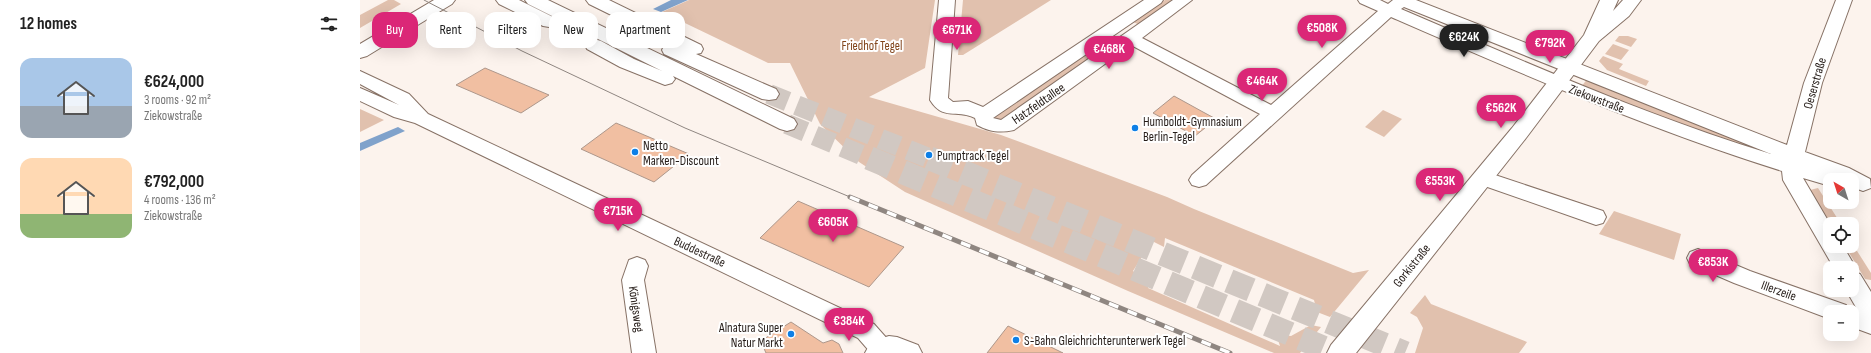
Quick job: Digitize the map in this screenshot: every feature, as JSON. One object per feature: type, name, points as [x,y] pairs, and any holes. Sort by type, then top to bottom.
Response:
[{"type":"main road","points":[[360,38],[422,0]]},
{"type":"main road","points":[[360,52],[446,0]]},
{"type":"main road","points":[[505,0],[646,71],[700,91],[753,106]]},
{"type":"main road","points":[[534,0],[787,124]]},
{"type":"main road","points":[[563,0],[769,94]]},
{"type":"main road","points":[[595,0],[699,52],[745,83]]},
{"type":"main road","name":"Gorkistraße","points":[[1592,37],[1609,0]]},
{"type":"main road","name":"Gorkistraße","points":[[1340,353],[1535,113],[1562,74],[1592,37],[1623,12],[1632,0]]},
{"type":"main road","name":"Buddestraße","points":[[880,351],[893,347],[909,353]]},
{"type":"street","points":[[947,0],[939,100],[949,108],[968,107],[984,115]]},
{"type":"street","name":"Hatzfeldtallee","points":[[1155,0],[984,115],[984,121],[999,127],[1006,125],[1184,0]]},
{"type":"street","name":"Ziekowstraße","points":[[1366,0],[1398,3],[1733,149],[1842,173],[1862,184]]},
{"type":"street","name":"Oeserstraße","points":[[1793,162],[1819,64],[1828,37],[1844,0]]},
{"type":"street","points":[[1199,180],[1377,19],[1398,3]]},
{"type":"street","points":[[1130,38],[1272,113]]},
{"type":"street","name":"Buddestraße","points":[[360,77],[403,98],[421,118]]},
{"type":"street","name":"Buddestraße","points":[[360,94],[401,113],[421,118],[866,331],[880,351]]},
{"type":"street","points":[[1793,162],[1793,180],[1823,230]]},
{"type":"street","name":"Ziekowstraße","points":[[1793,162],[1823,176]]},
{"type":"street","points":[[1483,178],[1596,217]]},
{"type":"street","name":"Illerzeile","points":[[1698,258],[1742,277],[1823,307]]},
{"type":"street","name":"Königsweg","points":[[637,266],[633,280],[644,353]]},
{"type":"street","points":[[1859,292],[1871,312]]},
{"type":"street","points":[[1859,320],[1871,324]]},
{"type":"green space","points":[[388,0],[394,0],[401,4],[387,12],[372,12],[372,21],[360,28],[360,15]]},
{"type":"green space","name":"Friedhof Tegel","points":[[689,0],[935,0],[925,68],[869,97],[1001,135],[1167,197],[1353,273],[1369,270],[1330,317],[1317,312],[1314,300],[1165,238],[1164,247],[1152,241],[1133,271],[1148,281],[1148,288],[1280,346],[1276,334],[1291,336],[1311,325],[1321,327],[1300,353],[1274,353],[1128,291],[905,192],[859,162],[820,124],[790,63],[768,63],[685,23],[685,12],[662,12]]},
{"type":"green space","points":[[963,0],[1051,0],[963,55],[958,55]]},
{"type":"green space","points":[[1165,0],[1177,0],[1140,25],[1133,22]]},
{"type":"green space","points":[[1619,36],[1628,36],[1637,39],[1631,47],[1615,41]]},
{"type":"green space","points":[[1104,42],[1111,46],[1000,124],[990,117]]},
{"type":"green space","points":[[1613,44],[1629,50],[1621,60],[1605,54]]},
{"type":"green space","points":[[1603,56],[1623,64],[1619,69],[1649,81],[1646,86],[1607,70],[1599,61]]},
{"type":"green space","points":[[1588,78],[1752,143],[1750,151],[1581,87]]},
{"type":"green space","points":[[360,109],[384,120],[360,132]]},
{"type":"green space","points":[[1383,110],[1402,119],[1384,137],[1365,127]]},
{"type":"green space","points":[[1818,188],[1823,196],[1823,209],[1831,209],[1837,217],[1827,217],[1810,190]]},
{"type":"green space","points":[[1614,211],[1681,234],[1674,260],[1599,234]]},
{"type":"green space","points":[[1849,253],[1858,253],[1871,273],[1871,280],[1865,279],[1859,269],[1859,261],[1854,261]]},
{"type":"green space","points":[[1425,295],[1431,304],[1527,342],[1519,353],[1415,353],[1423,328],[1417,317],[1410,313]]},
{"type":"water","points":[[671,0],[688,0],[661,12],[653,9]]},
{"type":"water","points":[[398,127],[405,131],[360,151],[360,143]]},
{"type":"building","points":[[485,68],[549,95],[521,113],[456,85]]},
{"type":"building","points":[[1174,96],[1216,119],[1195,136],[1153,113]]},
{"type":"building","name":"Netto Marken-Discount","points":[[616,123],[689,154],[654,182],[581,149]]},
{"type":"building","points":[[798,201],[904,247],[869,287],[760,238]]},
{"type":"building","name":"Alnatura Super Natur Markt","points":[[791,322],[823,343],[832,340],[839,344],[843,353],[766,353],[762,344],[764,339]]},
{"type":"building","name":"S-Bahn Gleichrichterunterwerk Tegel","points":[[1008,326],[1063,353],[987,353]]},
{"type":"tunnel","points":[[769,94],[931,159]]},
{"type":"tunnel","points":[[787,124],[871,159]]},
{"type":"tunnel","points":[[869,158],[1336,353]]},
{"type":"tunnel","points":[[929,158],[1405,353]]},
{"type":"tram line","points":[[424,0],[522,51],[685,128],[850,197]]},
{"type":"railway","points":[[850,197],[1230,353]]},
{"type":"place","name":"Humboldt-Gymnasium Berlin-Tegel","points":[[1135,128]]},
{"type":"place","name":"Netto Marken-Discount","points":[[635,152]]},
{"type":"place","name":"Pumptrack Tegel","points":[[929,155]]},
{"type":"place","name":"Alnatura Super Natur Markt","points":[[791,334]]},
{"type":"place","name":"S-Bahn Gleichrichterunterwerk Tegel","points":[[1016,340]]}]
